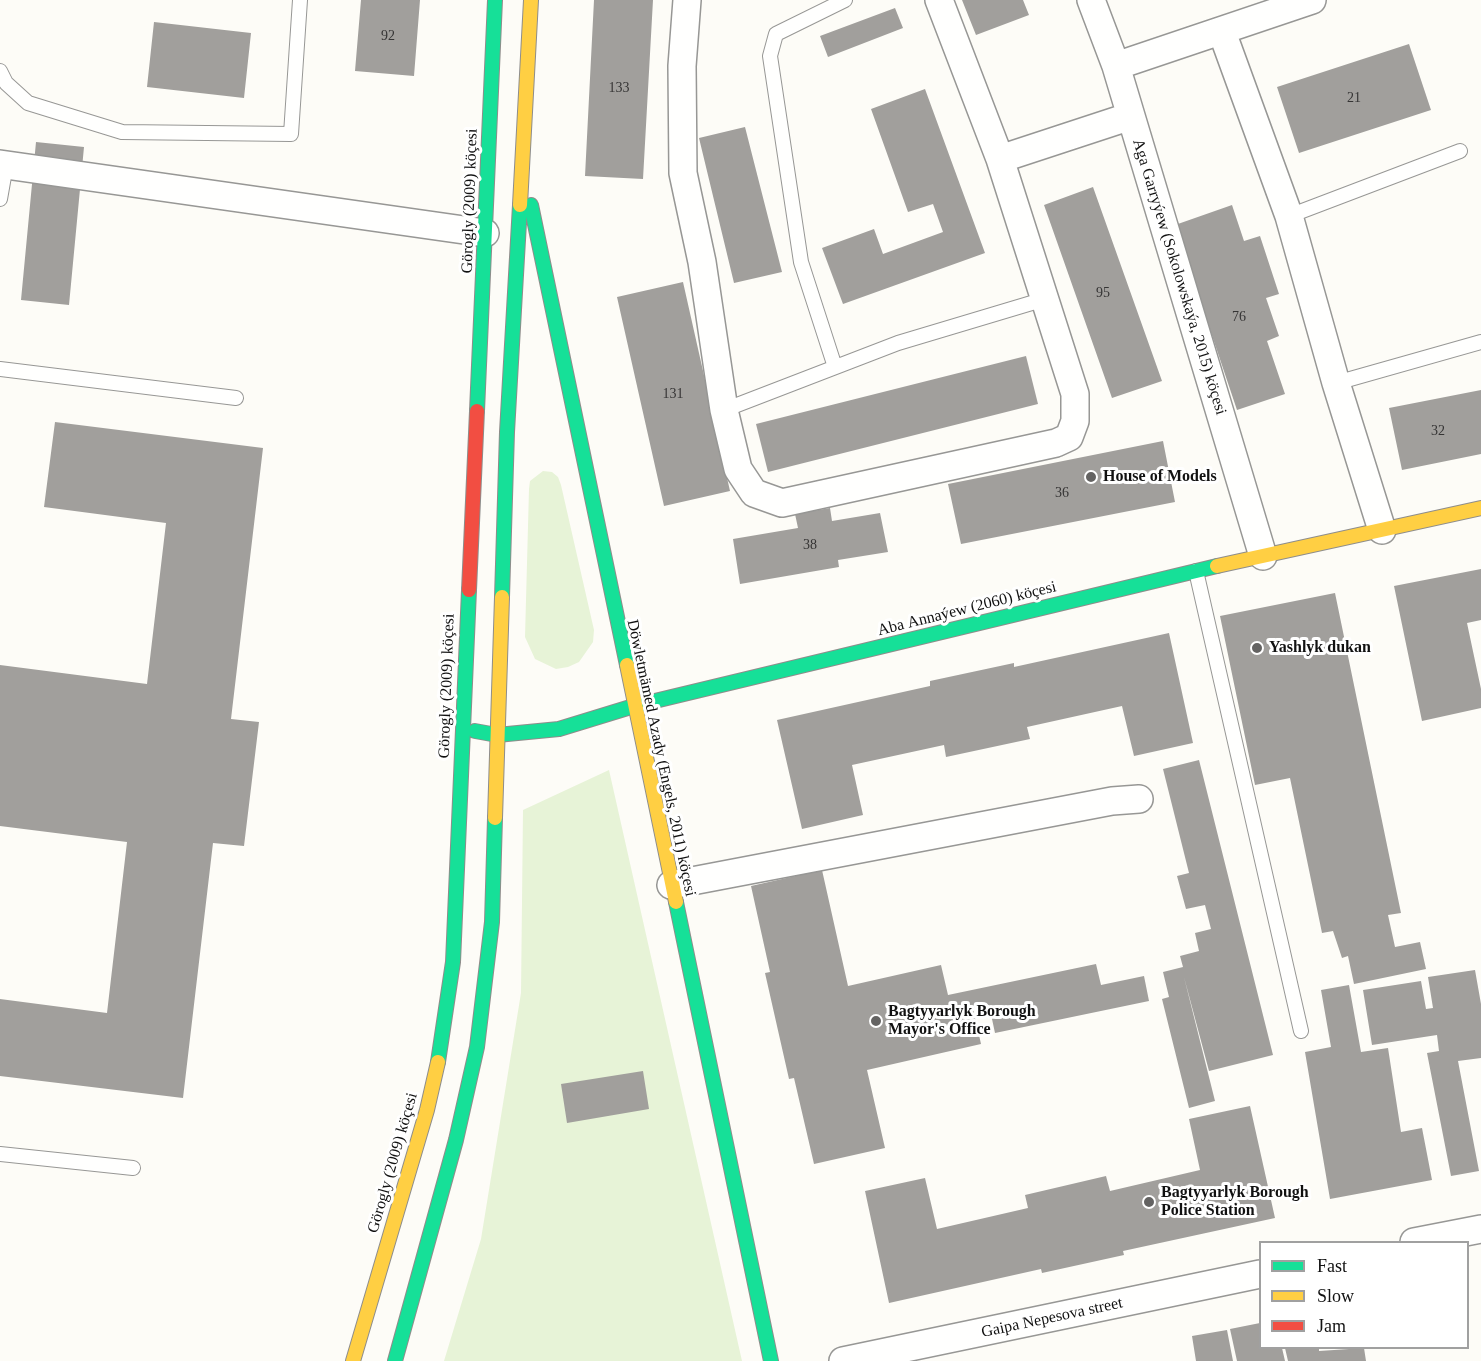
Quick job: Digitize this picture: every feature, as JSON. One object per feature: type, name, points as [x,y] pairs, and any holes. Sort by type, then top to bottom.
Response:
[{"type":"main road","name":"Görogly (2009) köçesi","points":[[353,1361],[427,1110],[441,1047],[453,962],[461,730],[495,0]]},
{"type":"main road","points":[[395,1361],[456,1140],[477,1047],[492,922],[507,432],[531,0]]},
{"type":"main road","name":"Döwletmämed Azady (Engels, 2011) köçesi","points":[[522,160],[771,1361]]},
{"type":"main road","name":"Aba Annaýew (2060) köçesi","points":[[461,730],[497,735],[559,729],[634,706],[1196,571],[1481,508]]},
{"type":"street","points":[[687,0],[682,66],[683,173],[702,262],[724,410],[738,469],[754,493],[782,503],[1056,443],[1069,437],[1075,421],[1075,394],[1000,159],[939,0]]},
{"type":"street","name":"Aga Garryýew (Sokolowskaýa, 2015) köçesi","points":[[1091,0],[1116,66],[1263,556]]},
{"type":"street","points":[[1116,66],[1312,0]]},
{"type":"street","points":[[1222,32],[1289,216],[1336,383],[1382,530]]},
{"type":"street","points":[[1000,159],[1131,116]]},
{"type":"street","points":[[3,164],[485,232]]},
{"type":"street","points":[[671,885],[1100,803],[1139,799]]},
{"type":"street","points":[[1419,1241],[1481,1229]]},
{"type":"street","name":"Gaipa Nepesova street","points":[[843,1361],[1259,1274]]},
{"type":"lane","points":[[0,71],[6,83],[28,103],[122,132],[291,134],[300,0]]},
{"type":"lane","points":[[835,367],[801,262],[770,56],[776,34],[845,0]]},
{"type":"lane","points":[[1289,216],[1460,151]]},
{"type":"lane","points":[[0,199],[3,164]]},
{"type":"lane","points":[[724,410],[898,343],[1045,299]]},
{"type":"lane","points":[[1336,383],[1481,342]]},
{"type":"lane","points":[[0,369],[236,398]]},
{"type":"lane","points":[[1196,571],[1301,1031]]},
{"type":"lane","points":[[0,1154],[133,1168]]},
{"type":"green space","points":[[543,471],[552,472],[558,477],[561,485],[594,630],[593,642],[579,662],[556,669],[535,659],[525,637],[529,489],[530,481]]},
{"type":"green space","points":[[609,770],[742,1361],[444,1361],[481,1239],[521,993],[523,810]]},
{"type":"building","points":[[361,0],[420,0],[414,76],[355,71]]},
{"type":"building","points":[[594,0],[653,0],[643,179],[585,176]]},
{"type":"building","points":[[962,0],[1023,0],[1029,15],[976,35]]},
{"type":"building","points":[[895,8],[903,28],[828,57],[820,36]]},
{"type":"building","points":[[154,22],[251,33],[244,98],[147,87]]},
{"type":"building","points":[[1409,44],[1431,110],[1299,153],[1277,87]]},
{"type":"building","points":[[925,89],[985,253],[843,304],[822,248],[874,229],[883,254],[943,232],[933,204],[908,212],[871,109]]},
{"type":"building","points":[[745,127],[782,272],[734,283],[699,138]]},
{"type":"building","points":[[36,142],[84,147],[69,305],[21,300]]},
{"type":"building","points":[[1093,187],[1162,381],[1112,398],[1044,205]]},
{"type":"building","points":[[1232,205],[1244,241],[1260,236],[1279,294],[1266,298],[1279,336],[1267,341],[1285,394],[1237,410],[1175,225]]},
{"type":"building","points":[[683,282],[730,491],[664,506],[617,297]]},
{"type":"building","points":[[1026,356],[1038,404],[768,472],[756,424]]},
{"type":"building","points":[[1481,390],[1481,454],[1402,470],[1389,408]]},
{"type":"building","points":[[55,422],[263,448],[231,719],[259,722],[244,846],[213,843],[183,1098],[0,1076],[0,999],[107,1013],[127,842],[0,826],[0,665],[147,684],[166,523],[44,507]]},
{"type":"building","points":[[1163,441],[1175,502],[961,544],[948,484]]},
{"type":"building","points":[[830,508],[832,521],[880,513],[888,552],[838,560],[839,567],[740,584],[733,539],[798,528],[795,514]]},
{"type":"building","points":[[1481,569],[1481,620],[1467,623],[1481,689],[1481,708],[1422,721],[1394,586]]},
{"type":"building","points":[[1335,593],[1401,913],[1388,915],[1395,947],[1420,942],[1426,969],[1354,984],[1348,956],[1342,958],[1333,931],[1322,933],[1290,778],[1255,785],[1220,616]]},
{"type":"building","points":[[1169,633],[1193,743],[1134,756],[1122,706],[1027,727],[1030,739],[946,757],[944,745],[852,765],[863,815],[802,829],[777,720],[930,686],[930,681],[1014,663],[1014,667]]},
{"type":"building","points":[[1199,760],[1273,1055],[1209,1071],[1184,977],[1215,1101],[1189,1108],[1162,999],[1169,997],[1163,972],[1183,967],[1180,956],[1199,951],[1195,933],[1211,929],[1205,905],[1186,909],[1177,876],[1189,873],[1163,769]]},
{"type":"building","name":"Bagtyyarlyk Borough Mayor's Office","points":[[822,870],[848,986],[941,965],[948,995],[1096,964],[1101,985],[1144,976],[1149,1001],[995,1033],[989,1005],[973,1008],[981,1044],[867,1070],[885,1148],[814,1164],[794,1078],[789,1079],[765,973],[770,972],[751,886]]},
{"type":"building","points":[[1475,970],[1481,1004],[1481,1058],[1458,1061],[1479,1171],[1451,1176],[1427,1053],[1439,1051],[1437,1035],[1372,1045],[1363,990],[1421,981],[1426,1009],[1433,1008],[1428,977]]},
{"type":"building","points":[[1349,985],[1361,1052],[1388,1048],[1401,1132],[1422,1128],[1432,1180],[1330,1199],[1305,1052],[1331,1047],[1321,990]]},
{"type":"building","points":[[643,1071],[649,1109],[567,1123],[561,1084]]},
{"type":"building","name":"Bagtyyarlyk Borough Police Station","points":[[1250,1106],[1275,1218],[1123,1251],[1124,1255],[1042,1273],[1041,1269],[889,1303],[865,1191],[925,1178],[937,1229],[1028,1208],[1025,1195],[1106,1176],[1110,1191],[1200,1170],[1189,1119]]},
{"type":"building","points":[[1259,1323],[1259,1349],[1282,1349],[1285,1361],[1237,1361],[1230,1329]]},
{"type":"building","points":[[1227,1330],[1233,1361],[1196,1361],[1192,1336]]},
{"type":"building","points":[[1285,1349],[1319,1349],[1319,1351],[1364,1349],[1366,1361],[1288,1361]]},
{"type":"traffic: fast","points":[[477,411],[495,0]]},
{"type":"traffic: fast","points":[[502,597],[507,432],[520,205]]},
{"type":"traffic: fast","points":[[531,205],[627,665]]},
{"type":"traffic: fast","points":[[475,731],[497,735],[559,729],[634,706],[1217,566]]},
{"type":"traffic: fast","points":[[438,1062],[453,962],[469,590]]},
{"type":"traffic: fast","points":[[395,1361],[456,1140],[477,1047],[492,922],[495,818]]},
{"type":"traffic: fast","points":[[676,902],[771,1361]]},
{"type":"traffic: slow","points":[[520,205],[531,0]]},
{"type":"traffic: slow","points":[[1217,566],[1481,508]]},
{"type":"traffic: slow","points":[[495,818],[502,597]]},
{"type":"traffic: slow","points":[[627,665],[676,902]]},
{"type":"traffic: slow","points":[[353,1361],[427,1110],[438,1062]]},
{"type":"traffic: jam","points":[[469,590],[477,411]]},
{"type":"place","name":"House of Models","points":[[1091,477]]},
{"type":"place","name":"Yashlyk dukan","points":[[1257,648]]},
{"type":"place","name":"Bagtyyarlyk Borough Mayor's Office","points":[[876,1021]]},
{"type":"place","name":"Bagtyyarlyk Borough Police Station","points":[[1149,1202]]}]
